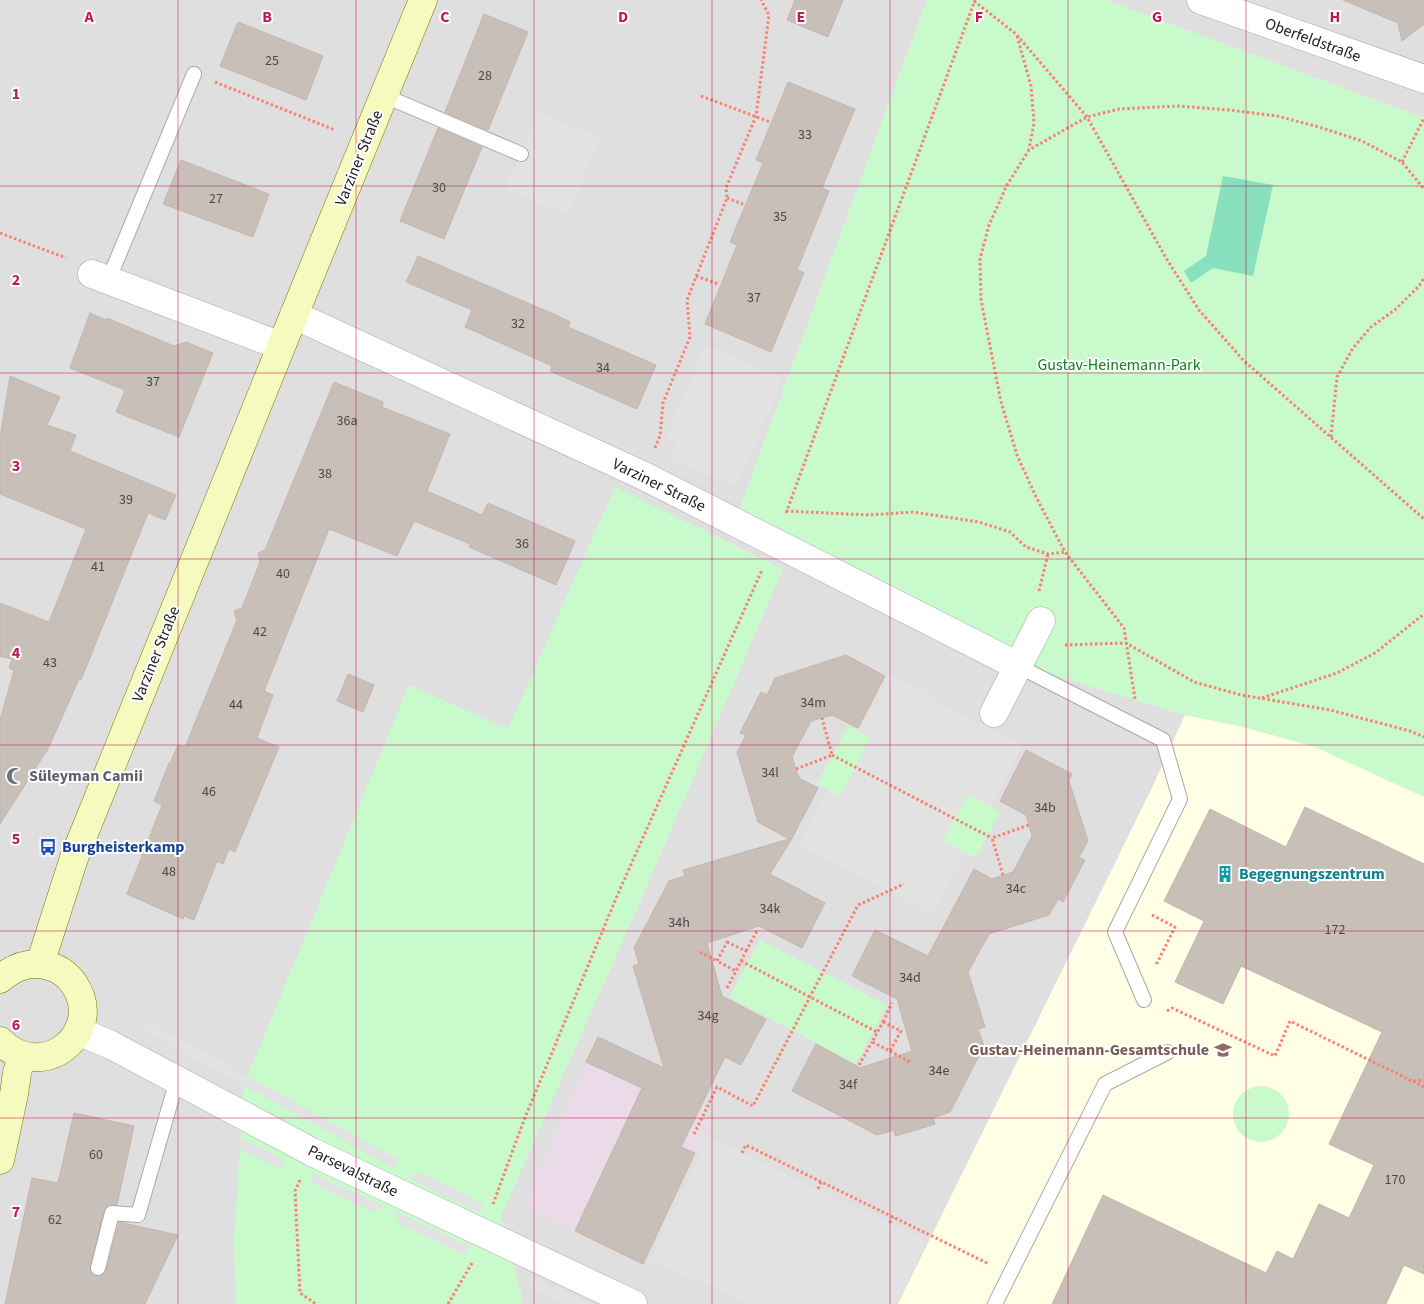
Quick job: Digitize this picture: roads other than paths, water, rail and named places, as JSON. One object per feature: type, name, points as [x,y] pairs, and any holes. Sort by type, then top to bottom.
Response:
[{"type":"street","name":"Varziner Straße","points":[[40,964],[74,858],[281,346],[424,0]]},
{"type":"street","name":"Oberfeldstraße","points":[[1201,0],[1424,79]]},
{"type":"street","points":[[100,278],[281,346]]},
{"type":"street","name":"Varziner Straße","points":[[294,315],[644,476],[774,542],[1023,656]]},
{"type":"street","points":[[994,713],[1041,621]]},
{"type":"street","points":[[0,979],[11,970],[25,964],[40,964],[56,968],[68,977],[78,990],[82,1004],[82,1020],[78,1031],[66,1047],[52,1055],[37,1058],[11,1049]]},
{"type":"street","name":"Parsevalstraße","points":[[78,1031],[105,1042],[312,1152],[633,1304]]},
{"type":"street","points":[[0,1160],[17,1073],[11,1049]]},
{"type":"lane","points":[[100,278],[194,74]]},
{"type":"lane","points":[[385,96],[521,154]]},
{"type":"lane","points":[[1023,656],[1163,740],[1180,799],[1115,932],[1144,1000]]},
{"type":"lane","points":[[994,1304],[1106,1084],[1168,1052]]},
{"type":"lane","points":[[98,1268],[112,1213],[138,1215],[177,1080]]},
{"type":"place","name":"Süleyman Camii","points":[[15,776]]},
{"type":"place","name":"Burgheisterkamp","points":[[48,847]]},
{"type":"place","name":"Begegnungszentrum","points":[[1225,874]]},
{"type":"place","name":"Gustav-Heinemann-Gesamtschule","points":[[1223,1050]]},
{"type":"park label","name":"Gustav-Heinemann-Park","points":[[1119,365]]}]
